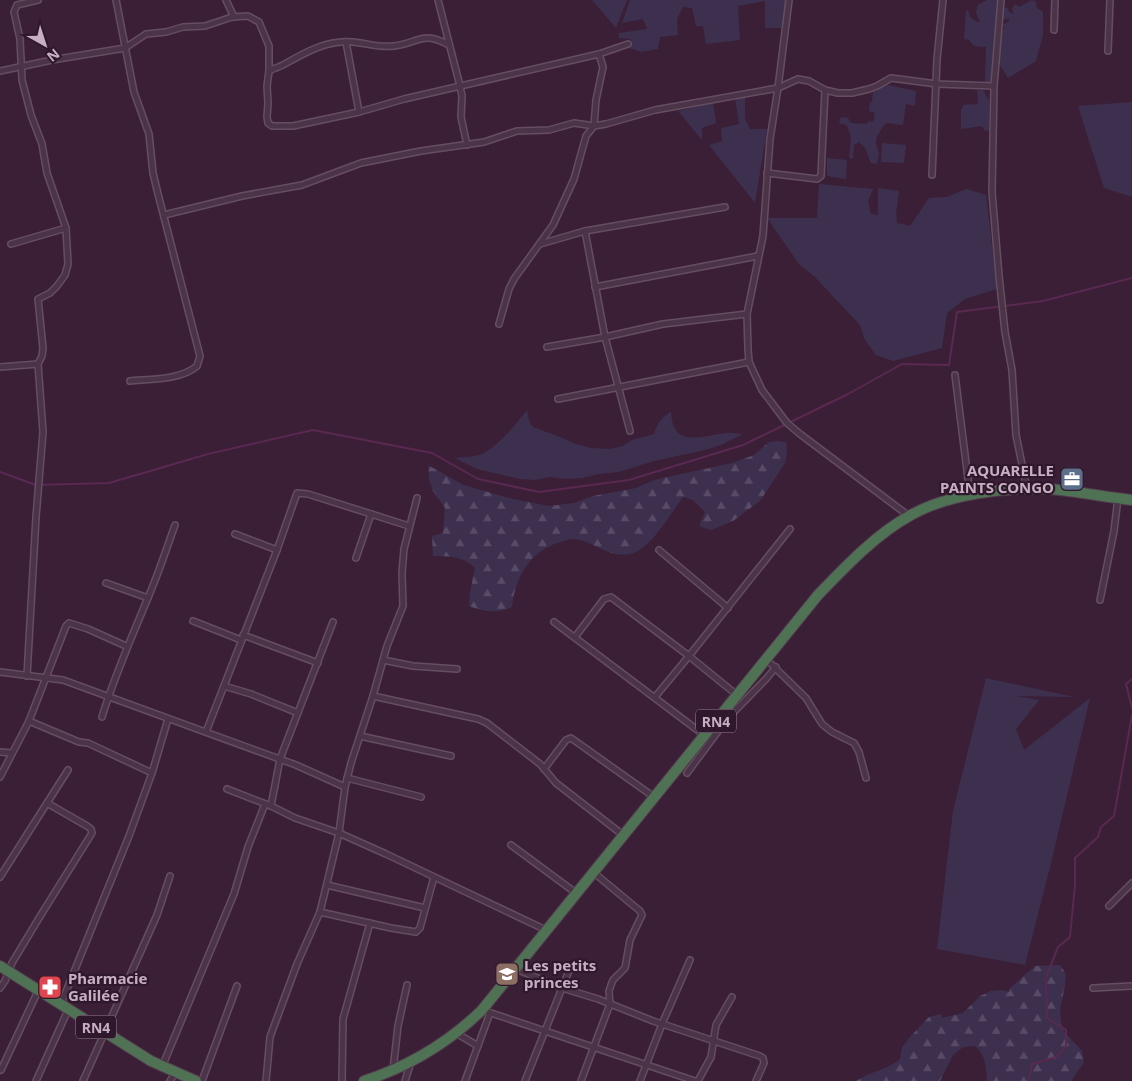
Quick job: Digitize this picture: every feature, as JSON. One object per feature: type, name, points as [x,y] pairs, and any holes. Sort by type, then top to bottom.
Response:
[{"type":"highway","name":"RN4","points":[[364,1081],[427,1054],[486,1011],[516,968],[818,594],[889,529],[935,503],[970,495],[1026,489],[1058,490],[1132,500]]},
{"type":"highway","name":"RN4","points":[[4,969],[104,1033],[162,1067],[172,1077],[196,1081]]},
{"type":"street","points":[[27,676],[43,432],[38,364],[43,348],[38,299],[50,293],[65,275],[68,264],[66,228],[47,173],[42,144],[31,115],[20,67],[20,39],[14,9],[16,5],[38,0]]},
{"type":"street","points":[[116,0],[134,92],[149,134],[153,173],[200,356],[200,361],[194,368],[178,375],[130,381]]},
{"type":"street","points":[[226,0],[234,17]]},
{"type":"street","points":[[438,0],[460,86],[461,118],[467,145]]},
{"type":"street","points":[[789,0],[770,139],[763,236],[747,314],[749,362],[762,390],[787,423],[909,516]]},
{"type":"street","points":[[932,175],[937,59],[943,0]]},
{"type":"street","points":[[1000,0],[994,86],[992,192],[1005,332],[1012,370],[1018,453],[1026,489]]},
{"type":"street","points":[[1054,0],[1054,30]]},
{"type":"street","points":[[1108,51],[1110,0]]},
{"type":"street","points":[[0,71],[125,48],[146,34],[166,32],[183,27],[205,26],[234,17],[248,16],[258,22],[268,46],[269,72],[266,117],[268,123],[272,126],[293,126],[359,112],[404,98],[440,92],[599,54],[628,44]]},
{"type":"street","points":[[269,72],[309,49],[346,42],[384,47],[396,46],[429,37],[439,39],[449,45]]},
{"type":"street","points":[[346,42],[359,112]]},
{"type":"street","points":[[499,324],[512,284],[521,268],[553,225],[574,178],[586,136],[594,126],[596,100],[603,67],[599,54]]},
{"type":"street","points":[[164,215],[242,196],[302,185],[361,163],[421,151],[484,142],[516,131],[549,130],[574,123],[594,126],[655,110],[778,88],[798,79],[804,79],[825,90],[838,93],[852,93],[877,86],[891,78],[937,84],[994,86]]},
{"type":"street","points":[[767,173],[817,178],[821,176],[825,90]]},
{"type":"street","points":[[540,244],[584,231],[725,207]]},
{"type":"street","points":[[11,244],[66,228]]},
{"type":"street","points":[[584,231],[605,337],[630,431]]},
{"type":"street","points":[[595,287],[758,256]]},
{"type":"street","points":[[547,347],[663,324],[747,314]]},
{"type":"street","points":[[558,398],[749,362]]},
{"type":"street","points":[[0,367],[38,364]]},
{"type":"street","points":[[955,375],[970,495]]},
{"type":"street","points":[[206,732],[277,550],[297,493],[304,492],[409,526]]},
{"type":"street","points":[[266,1081],[270,1037],[297,964],[320,912],[339,834],[347,778],[387,646],[404,606],[402,573],[404,549],[417,498]]},
{"type":"street","points":[[1100,600],[1114,531],[1118,498]]},
{"type":"street","points":[[356,558],[371,514]]},
{"type":"street","points":[[102,717],[126,646],[148,598],[175,525]]},
{"type":"street","points":[[655,697],[690,656],[790,529]]},
{"type":"street","points":[[235,534],[277,550]]},
{"type":"street","points":[[659,550],[728,608]]},
{"type":"street","points":[[106,583],[148,598]]},
{"type":"street","points":[[575,637],[604,599],[611,597],[690,656],[737,695]]},
{"type":"street","points":[[193,621],[318,663]]},
{"type":"street","points":[[271,806],[280,759],[333,622]]},
{"type":"street","points":[[554,622],[704,736]]},
{"type":"street","points":[[0,777],[29,721],[64,630],[69,623],[88,629],[126,646]]},
{"type":"street","points":[[766,659],[806,698],[822,724],[832,732],[854,743],[859,752],[866,778]]},
{"type":"street","points":[[383,660],[412,666],[458,668]]},
{"type":"street","points":[[687,773],[728,718],[766,680],[776,667]]},
{"type":"street","points":[[0,672],[63,680],[280,759],[345,787]]},
{"type":"street","points":[[224,686],[251,694],[298,713]]},
{"type":"street","points":[[373,696],[478,719],[487,723],[544,769],[556,783],[624,836]]},
{"type":"street","points":[[36,1081],[152,773],[168,719]]},
{"type":"street","points":[[29,721],[79,742],[88,743],[152,773]]},
{"type":"street","points":[[360,736],[451,756]]},
{"type":"street","points":[[544,769],[566,740],[571,738],[654,798]]},
{"type":"street","points":[[0,752],[12,752]]},
{"type":"street","points":[[0,877],[68,770]]},
{"type":"street","points":[[347,778],[421,797]]},
{"type":"street","points":[[227,788],[295,818],[339,834],[547,930]]},
{"type":"street","points":[[0,988],[4,969],[12,963],[92,833],[91,829],[87,826],[48,803]]},
{"type":"street","points":[[162,1067],[234,894],[248,847],[265,804]]},
{"type":"street","points":[[511,845],[576,893]]},
{"type":"street","points":[[581,1081],[610,1004],[610,986],[624,968],[630,940],[642,915],[640,910],[593,872]]},
{"type":"street","points":[[84,1081],[157,915],[170,876]]},
{"type":"street","points":[[320,912],[416,932],[420,928],[434,877]]},
{"type":"street","points":[[1109,906],[1132,883]]},
{"type":"street","points":[[326,885],[425,908]]},
{"type":"street","points":[[342,1081],[343,1019],[370,923]]},
{"type":"street","points":[[640,1081],[690,960]]},
{"type":"street","points":[[516,968],[562,988],[714,1042],[760,1056],[763,1058],[764,1063],[756,1081]]},
{"type":"street","points":[[525,1081],[570,968]]},
{"type":"street","points":[[393,1070],[398,1026],[407,985]]},
{"type":"street","points":[[202,1081],[237,986]]},
{"type":"street","points":[[1093,988],[1132,986]]},
{"type":"street","points":[[1,1070],[38,991]]},
{"type":"street","points":[[465,1081],[478,1046],[486,1011],[697,1081],[711,1057],[716,1025],[732,998]]},
{"type":"street","points":[[456,1033],[478,1046]]},
{"type":"street","points":[[405,1081],[412,1062]]},
{"type":"green space","points":[[592,0],[627,0],[616,28]]},
{"type":"green space","points":[[630,0],[786,0],[783,28],[765,28],[765,1],[738,6],[740,40],[706,44],[703,26],[696,26],[692,8],[683,7],[677,19],[678,35],[660,37],[658,49],[641,52],[630,48],[631,39],[619,38],[619,33],[647,29],[643,19],[622,23]]},
{"type":"green space","points":[[987,0],[998,0],[991,83],[985,82],[986,47],[974,46],[969,40],[964,39],[966,10],[969,12],[970,17],[980,22],[976,13],[978,5]]},
{"type":"green space","points":[[1032,0],[1036,2],[1036,7],[1043,12],[1043,35],[1036,61],[1008,78],[998,62],[1001,32],[1004,29],[1003,24],[1009,22],[1009,19],[1003,19],[1003,9],[1007,7],[1009,12],[1014,14],[1012,9],[1015,4],[1019,7]]},
{"type":"green space","points":[[883,84],[916,91],[915,106],[906,104],[903,125],[887,123],[884,125],[877,136],[876,143],[879,154],[877,164],[871,163],[865,148],[859,142],[854,145],[853,159],[849,158],[851,137],[847,125],[839,123],[841,117],[848,118],[851,123],[866,124],[869,121],[873,122],[875,113],[869,111],[873,91],[877,91],[877,87]]},
{"type":"green space","points":[[983,90],[989,101],[989,131],[984,130],[982,126],[961,129],[963,105],[978,104],[977,91]]},
{"type":"green space","points":[[745,97],[745,119],[750,129],[767,129],[755,203],[709,145],[722,141],[721,128],[739,124],[735,99]]},
{"type":"green space","points":[[1132,102],[1132,197],[1104,188],[1078,106]]},
{"type":"green space","points":[[713,103],[716,123],[702,128],[702,140],[678,111]]},
{"type":"green space","points":[[882,143],[906,145],[904,163],[881,162]]},
{"type":"green space","points":[[827,158],[847,160],[846,179],[827,176]]},
{"type":"green space","points":[[819,184],[873,189],[868,201],[871,214],[878,215],[878,188],[899,191],[896,213],[897,223],[910,226],[929,198],[947,197],[967,189],[986,195],[997,289],[965,299],[947,313],[942,348],[893,361],[876,355],[865,340],[860,325],[815,277],[799,264],[767,218],[817,218]]},
{"type":"green space","points":[[527,410],[529,421],[533,427],[591,448],[610,449],[654,434],[660,421],[671,412],[673,424],[677,432],[683,436],[690,438],[729,433],[743,434],[721,445],[705,450],[654,461],[619,472],[582,478],[565,479],[549,477],[536,480],[520,479],[477,469],[455,458],[476,456],[491,448],[505,436]]},
{"type":"green space","points":[[769,442],[786,442],[787,453],[785,463],[760,501],[733,521],[711,530],[699,526],[705,512],[693,500],[683,497],[652,539],[637,552],[630,554],[613,553],[579,540],[570,539],[557,543],[547,547],[531,560],[516,586],[512,607],[501,611],[480,610],[469,606],[475,568],[461,559],[433,556],[432,536],[443,533],[445,508],[433,491],[429,479],[428,465],[463,485],[513,499],[549,506],[574,503],[593,496],[636,488],[654,480],[732,463],[754,455]]},
{"type":"green space","points":[[986,678],[1074,697],[1016,696],[1039,700],[1016,729],[1024,750],[1090,698],[1025,965],[937,949],[953,811]]},
{"type":"green space","points":[[1060,965],[1066,974],[1060,1009],[1061,1022],[1065,1033],[1082,1051],[1084,1062],[1071,1081],[987,1081],[983,1057],[975,1046],[963,1047],[953,1055],[940,1081],[856,1081],[900,1059],[902,1048],[929,1017],[941,1014],[942,1018],[963,1013],[980,996],[991,991],[1003,990],[1009,992],[1010,988],[1035,966]]},
{"type":"waterway","points":[[0,472],[36,485],[109,483],[208,454],[313,430],[432,453],[478,479],[539,492],[629,480],[743,445],[848,394],[902,364],[949,365],[957,312],[1043,301],[1132,278]]},
{"type":"waterway","points":[[1132,679],[1126,684],[1132,708]]},
{"type":"waterway","points":[[1029,1081],[1032,1064],[1056,1057],[1066,1047],[1066,1030],[1047,1018],[1046,978],[1058,947],[1070,937],[1075,885],[1075,858],[1098,837],[1101,827],[1114,816],[1132,715]]},
{"type":"place","name":"AQUARELLE PAINTS CONGO","points":[[1072,479]]},
{"type":"place","name":"Les petits princes","points":[[507,974]]},
{"type":"place","name":"Pharmacie Galilée","points":[[50,987]]}]
